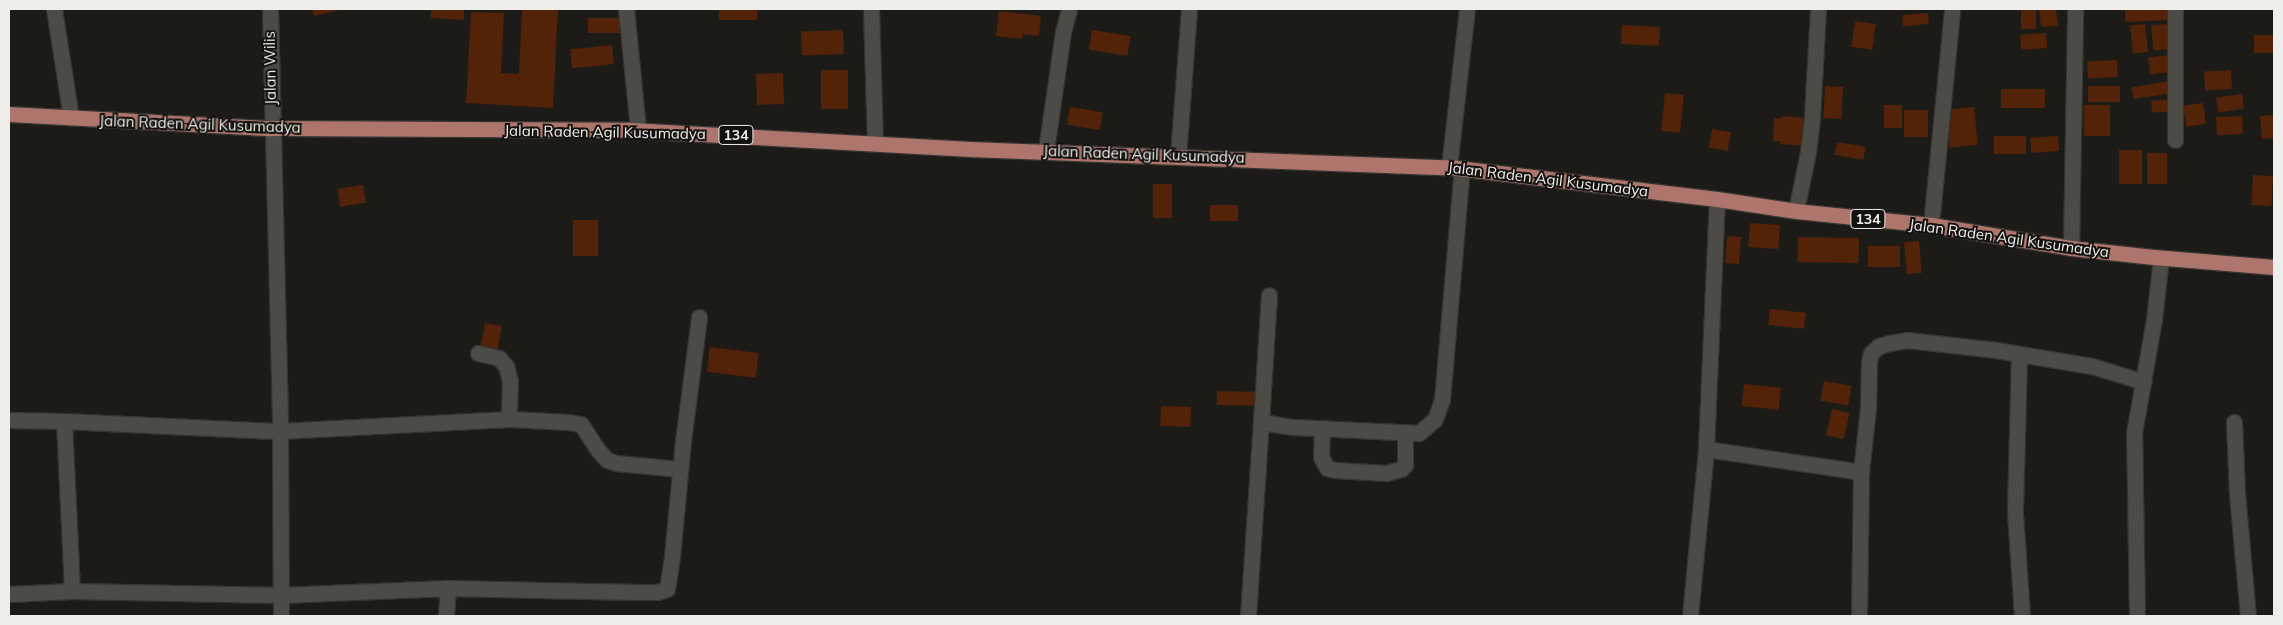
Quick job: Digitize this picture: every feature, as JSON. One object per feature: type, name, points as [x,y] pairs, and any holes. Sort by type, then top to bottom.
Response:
[{"type":"main road","name":"Jalan Raden Agil Kusumadya","points":[[9,114],[271,128],[638,130],[875,142],[971,149],[1046,150],[1456,168],[1718,199],[1796,211],[1931,225],[2071,248],[2161,258],[2274,267]]},
{"type":"street","points":[[54,9],[71,118]]},
{"type":"street","name":"Jalan Wilis","points":[[270,9],[271,128],[280,432],[280,616]]},
{"type":"street","points":[[626,9],[638,130]]},
{"type":"street","points":[[872,9],[875,142]]},
{"type":"street","points":[[1046,150],[1063,32],[1069,9]]},
{"type":"street","points":[[1178,156],[1189,9]]},
{"type":"street","points":[[1261,422],[1322,428],[1420,433],[1435,419],[1442,400],[1467,9]]},
{"type":"street","points":[[1796,211],[1808,152],[1812,117],[1818,9]]},
{"type":"street","points":[[1931,225],[1952,9]]},
{"type":"street","points":[[2071,248],[2075,9]]},
{"type":"street","points":[[2175,9],[2175,140]]},
{"type":"street","points":[[1690,616],[1706,449],[1718,199]]},
{"type":"street","points":[[2137,616],[2134,433],[2144,382],[2161,258]]},
{"type":"street","points":[[1248,616],[1269,295]]},
{"type":"street","points":[[9,594],[72,591],[281,595],[448,588],[641,592],[657,592],[667,589],[699,317]]},
{"type":"street","points":[[1858,616],[1861,472],[1868,408],[1869,362],[1871,354],[1879,346],[1907,340],[1996,350],[2019,356],[2092,366],[2144,382]]},
{"type":"street","points":[[478,353],[499,358],[506,366],[510,381],[509,419]]},
{"type":"street","points":[[2019,356],[2015,513],[2022,616]]},
{"type":"street","points":[[9,420],[280,432],[509,419],[581,424],[607,460],[616,463],[680,469]]},
{"type":"street","points":[[64,421],[72,591]]},
{"type":"street","points":[[2234,422],[2248,616]]},
{"type":"street","points":[[1322,428],[1322,463],[1327,468],[1335,470],[1361,472],[1386,473],[1401,469],[1404,465],[1405,432]]},
{"type":"street","points":[[1706,449],[1861,472]]},
{"type":"street","points":[[446,616],[448,588]]},
{"type":"building","points":[[312,9],[343,9],[314,16]]},
{"type":"building","points":[[431,9],[464,9],[464,20],[431,18]]},
{"type":"building","points":[[522,9],[558,9],[553,108],[466,103],[471,12],[504,13],[501,73],[519,74]]},
{"type":"building","points":[[719,9],[757,9],[757,20],[719,20]]},
{"type":"building","points":[[2021,9],[2036,9],[2036,29],[2021,29]]},
{"type":"building","points":[[2039,9],[2056,9],[2058,26],[2041,27]]},
{"type":"building","points":[[2125,9],[2168,9],[2169,20],[2125,22]]},
{"type":"building","points":[[999,11],[1041,16],[1039,36],[1023,34],[1022,39],[996,36]]},
{"type":"building","points":[[1928,13],[1929,24],[1903,26],[1902,15]]},
{"type":"building","points":[[588,18],[624,18],[624,33],[588,33]]},
{"type":"building","points":[[1855,21],[1876,24],[1872,50],[1851,47]]},
{"type":"building","points":[[2145,24],[2148,52],[2133,53],[2130,26]]},
{"type":"building","points":[[2169,24],[2171,49],[2153,50],[2151,26]]},
{"type":"building","points":[[1622,25],[1660,27],[1659,46],[1621,44]]},
{"type":"building","points":[[843,30],[844,54],[802,55],[801,31]]},
{"type":"building","points":[[1092,30],[1131,36],[1127,56],[1089,50]]},
{"type":"building","points":[[2046,33],[2047,48],[2021,50],[2020,35]]},
{"type":"building","points":[[2254,35],[2274,35],[2274,53],[2254,53]]},
{"type":"building","points":[[612,45],[614,64],[572,68],[570,49]]},
{"type":"building","points":[[2169,55],[2171,72],[2150,74],[2148,58]]},
{"type":"building","points":[[2117,60],[2118,77],[2088,79],[2087,62]]},
{"type":"building","points":[[821,70],[848,70],[848,109],[821,109]]},
{"type":"building","points":[[2231,70],[2232,89],[2205,90],[2204,71]]},
{"type":"building","points":[[783,73],[784,104],[757,105],[756,74]]},
{"type":"building","points":[[2171,81],[2173,93],[2133,99],[2131,87]]},
{"type":"building","points":[[1825,86],[1843,87],[1841,119],[1823,118]]},
{"type":"building","points":[[2088,86],[2120,86],[2120,102],[2088,102]]},
{"type":"building","points":[[2001,89],[2045,89],[2045,108],[2001,108]]},
{"type":"building","points":[[1665,93],[1684,95],[1680,133],[1661,131]]},
{"type":"building","points":[[2242,94],[2244,109],[2218,112],[2216,98]]},
{"type":"building","points":[[2172,99],[2173,111],[2152,113],[2151,101]]},
{"type":"building","points":[[2203,103],[2206,124],[2186,127],[2183,106]]},
{"type":"building","points":[[1884,105],[1902,105],[1902,128],[1884,128]]},
{"type":"building","points":[[2084,105],[2110,105],[2110,136],[2084,136]]},
{"type":"building","points":[[1070,107],[1103,112],[1100,130],[1067,125]]},
{"type":"building","points":[[1974,107],[1978,145],[1949,148],[1945,110]]},
{"type":"building","points":[[1904,110],[1928,110],[1928,137],[1904,137]]},
{"type":"building","points":[[2274,115],[2274,138],[2262,139],[2260,116]]},
{"type":"building","points":[[1782,116],[1806,118],[1804,146],[1780,144],[1780,141],[1773,141],[1774,118],[1782,118]]},
{"type":"building","points":[[2242,116],[2243,134],[2217,135],[2216,117]]},
{"type":"building","points":[[1712,129],[1731,132],[1728,151],[1709,148]]},
{"type":"building","points":[[1994,136],[2026,136],[2026,154],[1994,154]]},
{"type":"building","points":[[2058,136],[2059,151],[2031,153],[2030,138]]},
{"type":"building","points":[[1837,142],[1866,147],[1863,160],[1835,155]]},
{"type":"building","points":[[2119,150],[2142,150],[2142,184],[2119,184]]},
{"type":"building","points":[[2147,153],[2167,153],[2167,184],[2147,184]]},
{"type":"building","points":[[2253,175],[2273,176],[2271,206],[2251,205]]},
{"type":"building","points":[[1153,184],[1172,184],[1172,218],[1153,218]]},
{"type":"building","points":[[363,185],[366,203],[340,207],[337,189]]},
{"type":"building","points":[[1210,205],[1238,205],[1238,221],[1210,221]]},
{"type":"building","points":[[573,220],[598,220],[598,256],[573,256]]},
{"type":"building","points":[[1750,223],[1780,225],[1778,249],[1748,247]]},
{"type":"building","points":[[1727,236],[1741,237],[1739,264],[1725,263]]},
{"type":"building","points":[[1798,237],[1859,238],[1859,263],[1798,262]]},
{"type":"building","points":[[1919,241],[1922,273],[1907,274],[1904,242]]},
{"type":"building","points":[[1868,246],[1900,246],[1900,267],[1868,267]]},
{"type":"building","points":[[1770,309],[1806,313],[1804,329],[1768,325]]},
{"type":"building","points":[[485,323],[502,326],[497,354],[480,351]]},
{"type":"building","points":[[710,347],[759,353],[756,378],[707,372]]},
{"type":"building","points":[[1824,381],[1852,386],[1848,406],[1821,401]]},
{"type":"building","points":[[1744,384],[1781,388],[1778,410],[1742,406]]},
{"type":"building","points":[[1217,391],[1258,392],[1258,406],[1217,405]]},
{"type":"building","points":[[1161,406],[1191,407],[1190,427],[1160,426]]},
{"type":"building","points":[[1832,409],[1850,413],[1843,439],[1826,435]]}]
